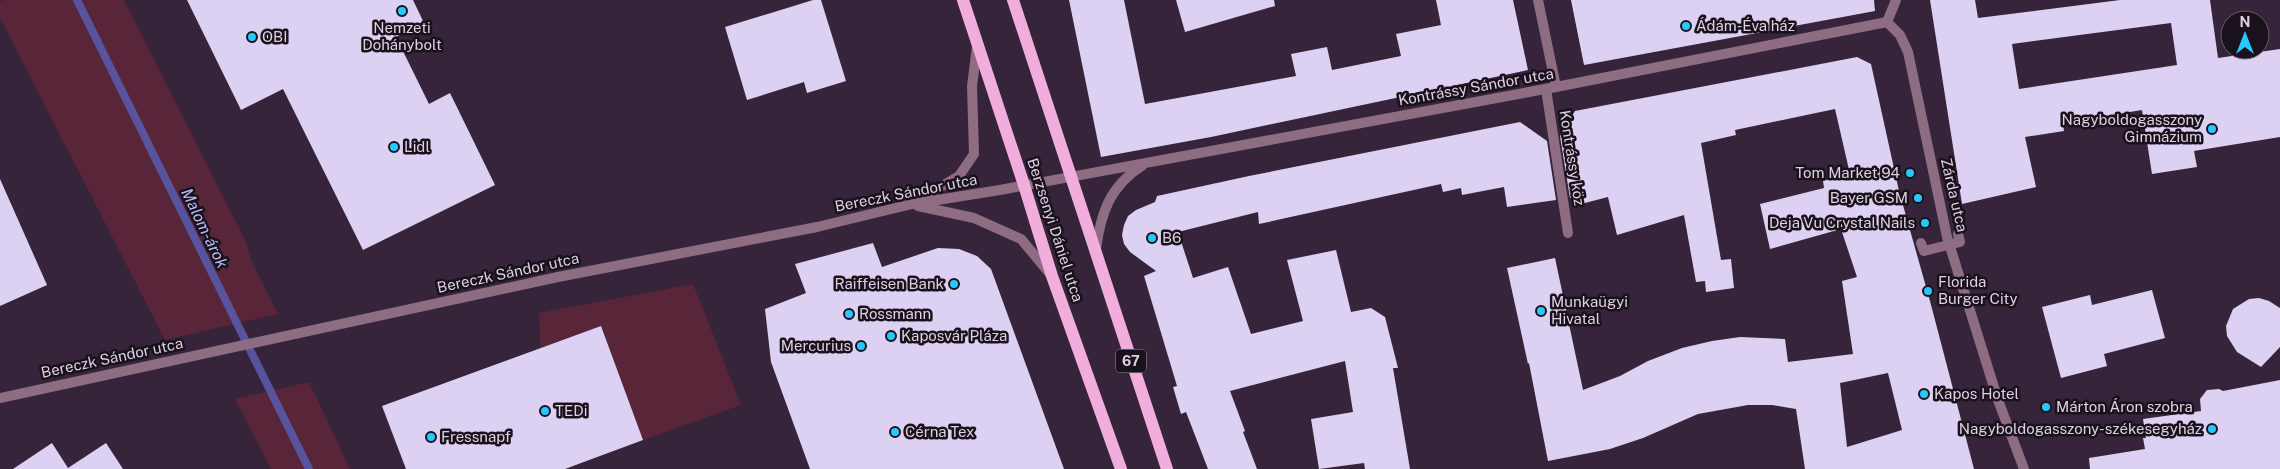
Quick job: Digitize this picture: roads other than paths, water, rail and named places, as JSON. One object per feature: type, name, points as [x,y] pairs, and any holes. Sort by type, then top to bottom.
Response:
[{"type":"main road","name":"Berzsenyi Dániel utca","points":[[963,0],[1052,276],[1121,469]]},
{"type":"main road","name":"Berzsenyi Dániel utca","points":[[1013,0],[1167,469]]},
{"type":"street","name":"Kontrássy köz","points":[[1538,0],[1551,88],[1568,233]]},
{"type":"street","points":[[1887,22],[1896,0]]},
{"type":"street","name":"Kontrássy Sándor utca","points":[[1071,176],[1551,88],[1887,22]]},
{"type":"street","name":"Zárda utca","points":[[1887,22],[1900,35],[1908,52],[1949,241],[1998,400],[2024,469]]},
{"type":"street","points":[[912,204],[959,176],[974,154],[972,86],[977,46]]},
{"type":"street","points":[[1095,254],[1105,207],[1122,182],[1146,163]]},
{"type":"street","name":"Bereczk Sándor utca","points":[[0,398],[558,277],[817,227],[912,204],[1071,176]]},
{"type":"street","points":[[912,204],[974,218],[1021,239],[1052,276]]},
{"type":"street","points":[[1921,243],[1924,251],[1949,241],[1960,242],[1958,234]]},
{"type":"waterway","name":"Malom-árok","points":[[77,0],[309,469]]},
{"type":"place","name":"Nemzeti Dohánybolt","points":[[402,11]]},
{"type":"place","name":"Ádám-Éva ház","points":[[1686,26]]},
{"type":"place","name":"OBI","points":[[252,37]]},
{"type":"place","name":"Nagyboldogasszony Gimnázium","points":[[2212,129]]},
{"type":"place","name":"Lidl","points":[[394,147]]},
{"type":"place","name":"Tom Market 94","points":[[1910,173]]},
{"type":"place","name":"Bayer GSM","points":[[1918,198]]},
{"type":"place","name":"Deja Vu Crystal Nails","points":[[1925,223]]},
{"type":"place","name":"B6","points":[[1152,238]]},
{"type":"place","name":"Raiffeisen Bank","points":[[954,284]]},
{"type":"place","name":"Florida Burger City","points":[[1928,291]]},
{"type":"place","name":"Munkaügyi Hivatal","points":[[1541,311]]},
{"type":"place","name":"Rossmann","points":[[849,314]]},
{"type":"place","name":"Kaposvár Pláza","points":[[891,336]]},
{"type":"place","name":"Mercurius","points":[[861,346]]},
{"type":"place","name":"Kapos Hotel","points":[[1924,394]]},
{"type":"place","name":"Márton Áron szobra","points":[[2046,407]]},
{"type":"place","name":"TEDi","points":[[545,411]]},
{"type":"place","name":"Nagyboldogasszony-székesegyház","points":[[2212,429]]},
{"type":"place","name":"Cérna Tex","points":[[895,432]]},
{"type":"place","name":"Fressnapf","points":[[431,437]]}]
